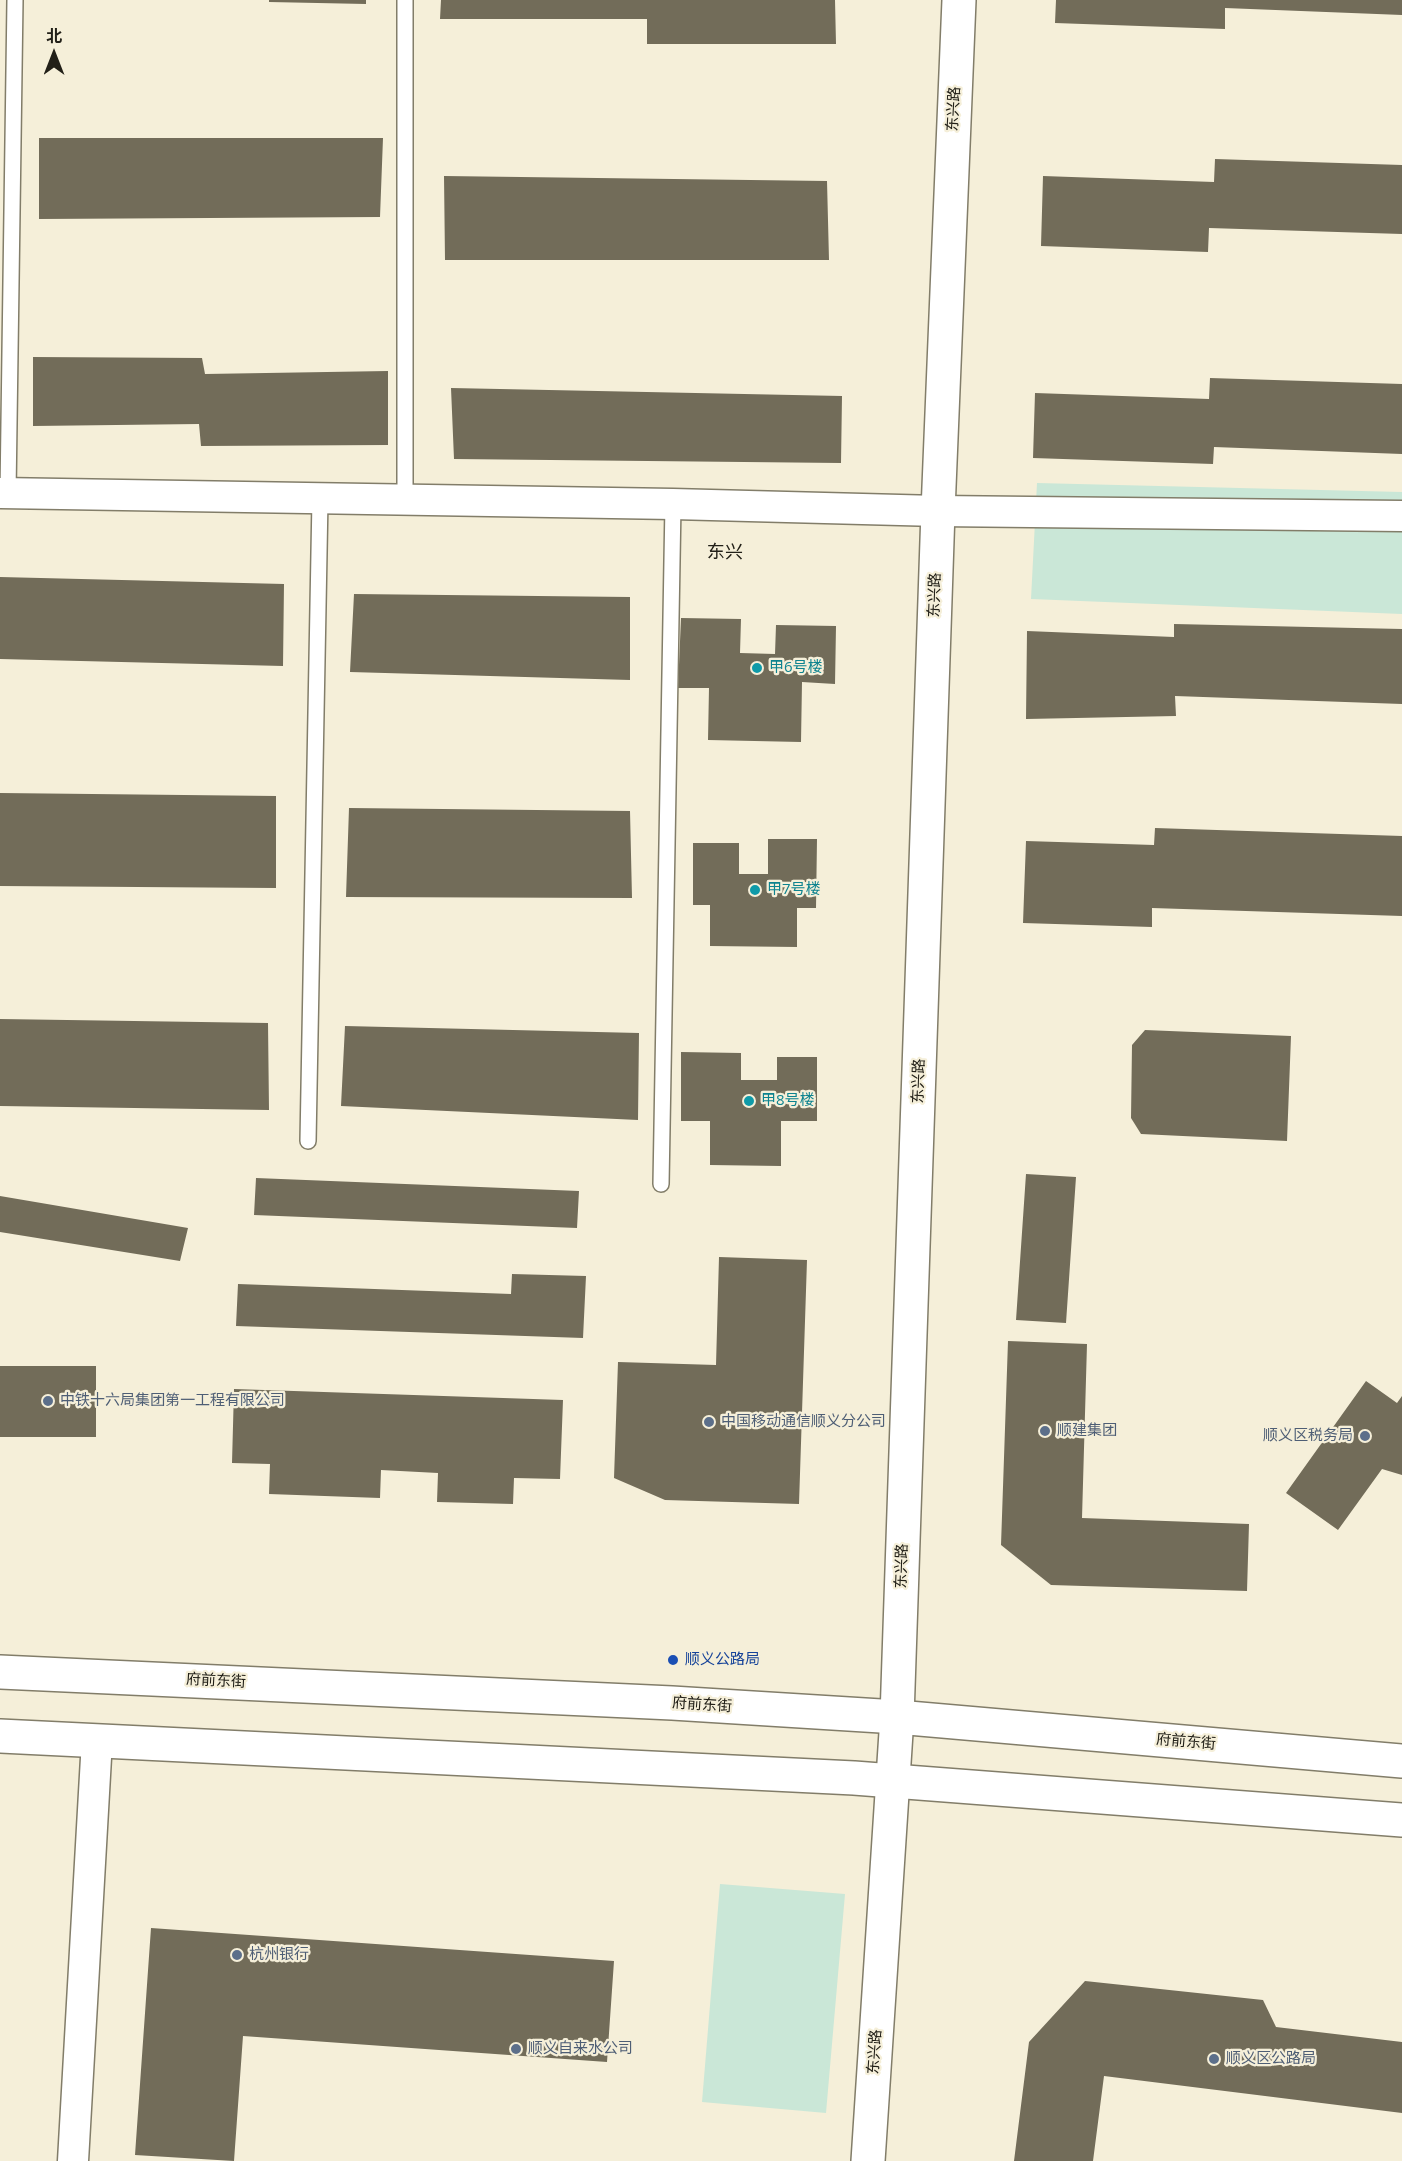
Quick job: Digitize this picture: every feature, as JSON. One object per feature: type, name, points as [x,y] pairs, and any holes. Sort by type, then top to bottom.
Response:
[{"type":"main road","name":"东兴路","points":[[868,2161],[897,1717],[938,511],[959,0]]},
{"type":"main road","name":"府前东街","points":[[0,1672],[672,1703],[897,1717],[1402,1761]]},
{"type":"main road","points":[[0,1736],[893,1782],[1402,1820]]},
{"type":"street","points":[[4,493],[673,504],[938,511],[1402,516]]},
{"type":"street","points":[[73,2161],[97,1740]]},
{"type":"lane","points":[[4,493],[15,0]]},
{"type":"lane","points":[[405,0],[405,500]]},
{"type":"lane","points":[[308,1141],[320,498]]},
{"type":"lane","points":[[661,1184],[673,504]]},
{"type":"green space","points":[[1037,483],[1402,492],[1402,614],[1031,599]]},
{"type":"green space","points":[[720,1884],[845,1894],[826,2113],[702,2102]]},
{"type":"building","points":[[269,0],[366,0],[366,4],[269,2]]},
{"type":"building","points":[[441,0],[835,0],[836,44],[647,44],[647,19],[440,19]]},
{"type":"building","points":[[1056,0],[1402,0],[1402,15],[1225,8],[1225,29],[1055,23]]},
{"type":"building","points":[[39,138],[383,138],[380,217],[39,219]]},
{"type":"building","points":[[1215,159],[1402,165],[1402,234],[1209,228],[1208,252],[1041,246],[1043,176],[1214,182]]},
{"type":"building","points":[[444,176],[827,181],[829,260],[445,260]]},
{"type":"building","points":[[33,357],[202,358],[205,374],[388,371],[388,445],[201,446],[199,424],[33,426]]},
{"type":"building","points":[[1210,378],[1402,384],[1402,454],[1214,447],[1213,464],[1033,458],[1035,393],[1209,399]]},
{"type":"building","points":[[451,388],[842,396],[841,463],[454,459]]},
{"type":"building","points":[[0,577],[284,584],[283,666],[0,659]]},
{"type":"building","points":[[354,594],[630,597],[630,680],[350,672]]},
{"type":"building","name":"甲6号楼","points":[[681,618],[741,619],[740,653],[775,654],[776,625],[836,626],[835,684],[802,682],[801,742],[708,740],[709,688],[678,688]]},
{"type":"building","points":[[1174,624],[1402,629],[1402,704],[1175,696],[1176,716],[1026,719],[1027,631],[1174,637]]},
{"type":"building","points":[[0,793],[276,796],[276,888],[0,886]]},
{"type":"building","points":[[349,808],[630,811],[632,898],[346,897]]},
{"type":"building","points":[[1155,828],[1402,836],[1402,916],[1152,908],[1152,927],[1023,923],[1026,841],[1154,845]]},
{"type":"building","name":"甲7号楼","points":[[768,839],[817,839],[816,908],[797,908],[797,947],[710,946],[710,905],[693,905],[693,843],[739,843],[739,874],[768,874]]},
{"type":"building","points":[[0,1019],[268,1023],[269,1110],[0,1106]]},
{"type":"building","points":[[345,1026],[639,1033],[638,1120],[341,1106]]},
{"type":"building","points":[[1145,1030],[1291,1036],[1287,1141],[1141,1134],[1131,1118],[1132,1045]]},
{"type":"building","name":"甲8号楼","points":[[681,1052],[741,1053],[741,1080],[777,1080],[777,1057],[817,1057],[817,1121],[781,1121],[781,1166],[710,1165],[710,1121],[681,1121]]},
{"type":"building","points":[[1026,1174],[1076,1177],[1066,1323],[1016,1320]]},
{"type":"building","points":[[256,1178],[579,1191],[577,1228],[254,1215]]},
{"type":"building","points":[[0,1196],[188,1228],[180,1261],[0,1232]]},
{"type":"building","name":"中国移动通信顺义分公司","points":[[719,1257],[807,1260],[799,1504],[665,1500],[614,1478],[618,1362],[716,1365]]},
{"type":"building","points":[[512,1274],[586,1276],[583,1338],[236,1326],[238,1284],[511,1294]]},
{"type":"building","name":"顺建集团","points":[[1008,1341],[1087,1344],[1082,1518],[1249,1524],[1247,1591],[1051,1585],[1001,1545]]},
{"type":"building","name":"中铁十六局集团第一工程有限公司","points":[[0,1366],[96,1366],[96,1437],[0,1437]]},
{"type":"building","name":"顺义区税务局","points":[[1366,1381],[1397,1403],[1402,1396],[1402,1475],[1382,1469],[1338,1530],[1286,1493]]},
{"type":"building","points":[[234,1389],[563,1400],[560,1479],[514,1478],[513,1504],[437,1502],[438,1473],[381,1470],[380,1498],[269,1494],[270,1464],[232,1463]]},
{"type":"building","name":"顺义自来水公司","points":[[151,1928],[614,1961],[607,2062],[243,2036],[234,2161],[135,2155]]},
{"type":"building","name":"顺义区公路局","points":[[1085,1981],[1263,2000],[1276,2027],[1402,2042],[1402,2113],[1104,2076],[1093,2161],[1014,2161],[1029,2042]]},
{"type":"place","name":"甲6号楼","points":[[757,668]]},
{"type":"place","name":"甲7号楼","points":[[755,890]]},
{"type":"place","name":"甲8号楼","points":[[749,1101]]},
{"type":"place","name":"中铁十六局集团第一工程有限公司","points":[[48,1401]]},
{"type":"place","name":"中国移动通信顺义分公司","points":[[709,1422]]},
{"type":"place","name":"顺建集团","points":[[1045,1431]]},
{"type":"place","name":"顺义区税务局","points":[[1365,1436]]},
{"type":"place","name":"顺义公路局","points":[[673,1660]]},
{"type":"place","name":"杭州银行","points":[[237,1955]]},
{"type":"place","name":"顺义自来水公司","points":[[516,2049]]},
{"type":"place","name":"顺义区公路局","points":[[1214,2059]]},
{"type":"district","name":"东兴","points":[[725,553]]}]
